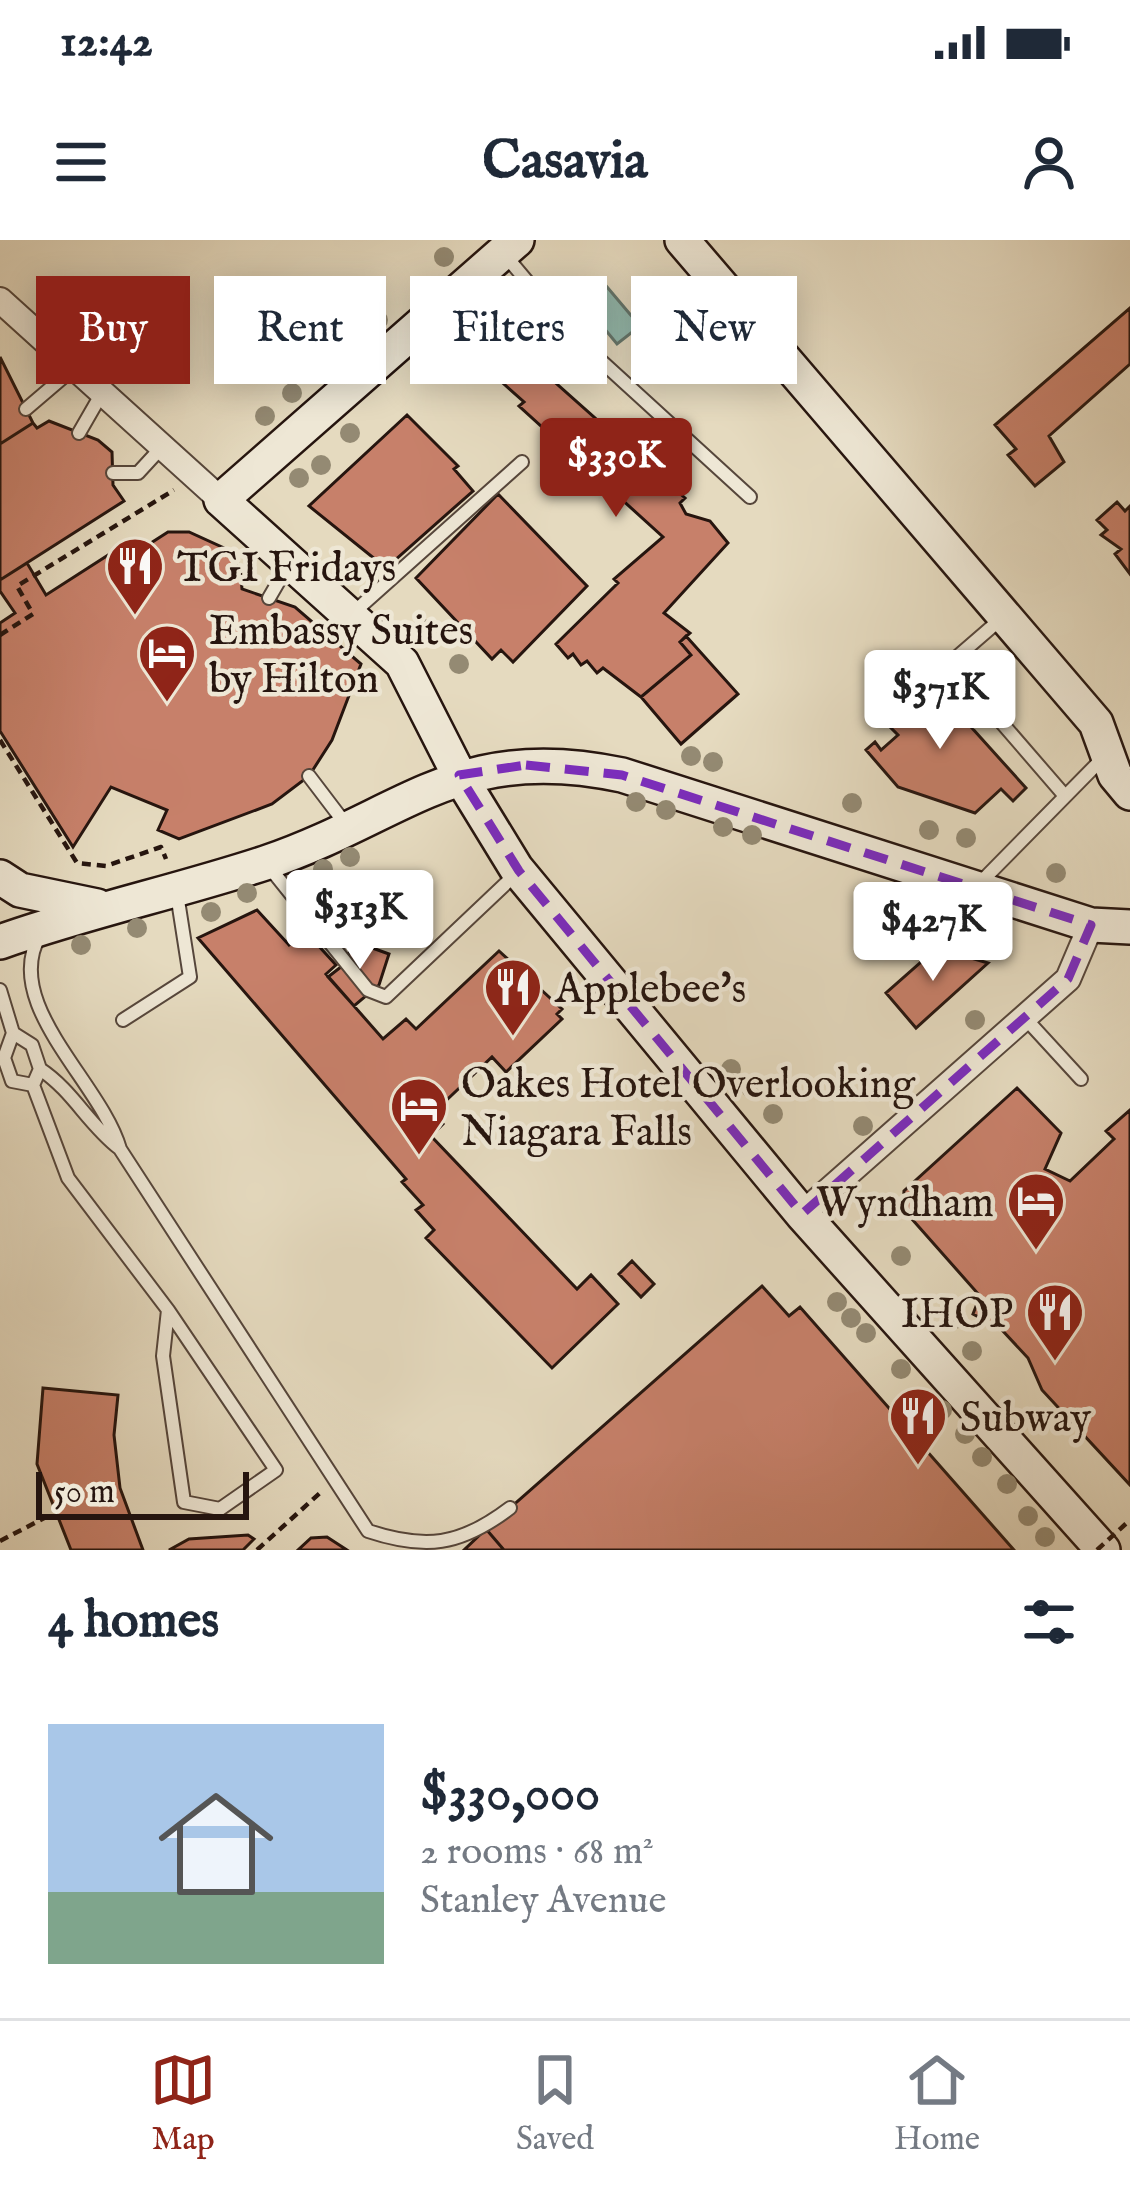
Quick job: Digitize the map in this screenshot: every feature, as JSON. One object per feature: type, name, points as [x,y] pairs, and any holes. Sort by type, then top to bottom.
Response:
[{"type":"main road","points":[[682,240],[1111,739],[1130,793]]},
{"type":"main road","points":[[510,246],[221,500],[402,663],[459,775],[519,871],[802,1214],[1100,1550]]},
{"type":"main road","points":[[0,942],[265,862],[459,775],[526,765],[598,770],[978,885],[1091,925],[1130,926]]},
{"type":"main road","points":[[0,877],[20,890],[105,908]]},
{"type":"street","points":[[0,300],[36,333]]},
{"type":"street","points":[[92,384],[221,500]]},
{"type":"street","points":[[802,1214],[1068,979],[1091,925]]},
{"type":"lane","points":[[510,246],[530,276]]},
{"type":"lane","points":[[607,366],[750,497]]},
{"type":"lane","points":[[26,409],[55,384]]},
{"type":"lane","points":[[80,433],[102,393]]},
{"type":"lane","points":[[113,473],[138,472],[161,448]]},
{"type":"lane","points":[[352,614],[522,462]]},
{"type":"lane","points":[[269,598],[290,560]]},
{"type":"lane","points":[[1005,616],[950,663],[1065,796]]},
{"type":"lane","points":[[978,885],[1065,796],[1111,739]]},
{"type":"lane","points":[[309,776],[347,826]]},
{"type":"lane","points":[[265,862],[368,990],[386,998],[519,871]]},
{"type":"lane","points":[[123,1020],[190,977],[176,887]]},
{"type":"lane","points":[[46,926],[31,949],[26,975],[31,1002],[112,1122],[120,1149],[368,1531],[398,1549],[428,1550],[469,1539],[509,1508]]},
{"type":"lane","points":[[0,989],[14,1034],[4,1058],[12,1081],[33,1085]]},
{"type":"lane","points":[[1025,1017],[1081,1079]]},
{"type":"lane","points":[[14,1034],[32,1045],[40,1070],[67,1087],[98,1132],[120,1149]]},
{"type":"lane","points":[[40,1070],[33,1085],[68,1178],[168,1310],[276,1470],[220,1509],[184,1502],[163,1356],[168,1310]]},
{"type":"path","points":[[0,634],[33,614],[16,586],[147,504]]},
{"type":"path","points":[[0,740],[77,863],[106,866],[161,847]]},
{"type":"path","points":[[257,1550],[334,1480]]},
{"type":"path","points":[[0,1540],[50,1515]]},
{"type":"path","points":[[1100,1550],[1130,1520]]},
{"type":"highlighted area","points":[[526,765],[622,775],[1091,925],[1068,979],[802,1214],[519,871],[459,775]]},
{"type":"water","points":[[607,287],[631,315],[631,333],[617,344],[607,332]]},
{"type":"building","points":[[1130,308],[1130,364],[1049,436],[1064,462],[1035,486],[1008,455],[1016,449],[995,425]]},
{"type":"building","points":[[0,357],[33,423],[0,444]]},
{"type":"building","points":[[504,384],[557,384],[685,498],[680,503],[686,514],[710,521],[728,543],[664,613],[690,633],[680,642],[691,655],[641,697],[603,668],[597,673],[587,661],[581,665],[573,654],[568,658],[556,644],[618,583],[614,579],[663,537],[519,406],[524,402]]},
{"type":"building","points":[[407,415],[458,466],[454,469],[473,491],[386,568],[309,506]]},
{"type":"building","points":[[49,421],[98,440],[112,452],[113,485],[124,501],[0,580],[0,444],[33,423],[37,428]]},
{"type":"building","points":[[498,494],[587,586],[513,662],[501,650],[492,659],[416,578]]},
{"type":"building","points":[[1117,502],[1125,511],[1130,506],[1130,574],[1115,554],[1121,549],[1101,535],[1107,530],[1097,520]]},
{"type":"building","points":[[168,532],[189,532],[224,548],[240,566],[242,589],[295,607],[361,664],[332,740],[309,776],[272,804],[179,839],[158,830],[167,810],[111,787],[73,847],[0,731],[0,623],[15,613],[0,591],[0,580],[27,563],[46,595],[127,543],[143,548]]},
{"type":"building","points":[[686,636],[738,694],[681,744],[641,697],[691,655],[680,642]]},
{"type":"building","points":[[893,684],[914,709],[942,684],[978,724],[972,728],[1026,788],[1013,801],[1001,789],[975,813],[898,787],[866,750],[875,742],[881,750],[898,735],[868,705]]},
{"type":"building","name":"Oakes Hotel Overlooking Niagara Falls","points":[[257,910],[289,945],[305,931],[336,965],[326,974],[383,1039],[406,1019],[416,1029],[499,951],[562,1009],[557,1014],[562,1019],[506,1072],[492,1057],[433,1113],[443,1124],[431,1136],[577,1289],[591,1275],[618,1304],[552,1368],[426,1238],[434,1230],[416,1210],[423,1205],[402,1182],[406,1179],[198,938]]},
{"type":"building","points":[[353,941],[389,954],[379,985],[354,1006],[328,977],[346,963]]},
{"type":"building","points":[[937,948],[988,963],[916,1028],[886,993]]},
{"type":"building","name":"Wyndham","points":[[1017,1088],[1061,1133],[1045,1169],[1070,1181],[1114,1139],[1106,1131],[1130,1110],[1130,1485],[1042,1390],[1028,1358],[1001,1329],[973,1314],[980,1296],[903,1209],[904,1191]]},
{"type":"building","points":[[632,1261],[654,1284],[641,1297],[619,1274]]},
{"type":"building","points":[[762,1286],[789,1316],[800,1307],[1014,1550],[504,1550],[486,1529]]},
{"type":"building","points":[[43,1388],[118,1395],[114,1435],[120,1488],[143,1550],[71,1550],[37,1464]]},
{"type":"building","points":[[486,1529],[504,1550],[464,1550]]},
{"type":"building","points":[[248,1535],[254,1539],[243,1550],[169,1550],[189,1539]]},
{"type":"building","points":[[327,1537],[347,1550],[298,1550],[311,1538]]},
{"type":"place","name":"TGI Fridays","points":[[135,617]]},
{"type":"place","name":"Embassy Suites by Hilton","points":[[167,704]]},
{"type":"place","name":"Applebee's","points":[[513,1038]]},
{"type":"place","name":"Oakes Hotel Overlooking Niagara Falls","points":[[419,1157]]},
{"type":"place","name":"Wyndham","points":[[1036,1252]]},
{"type":"place","name":"IHOP","points":[[1055,1363]]},
{"type":"place","name":"Subway","points":[[918,1467]]}]
